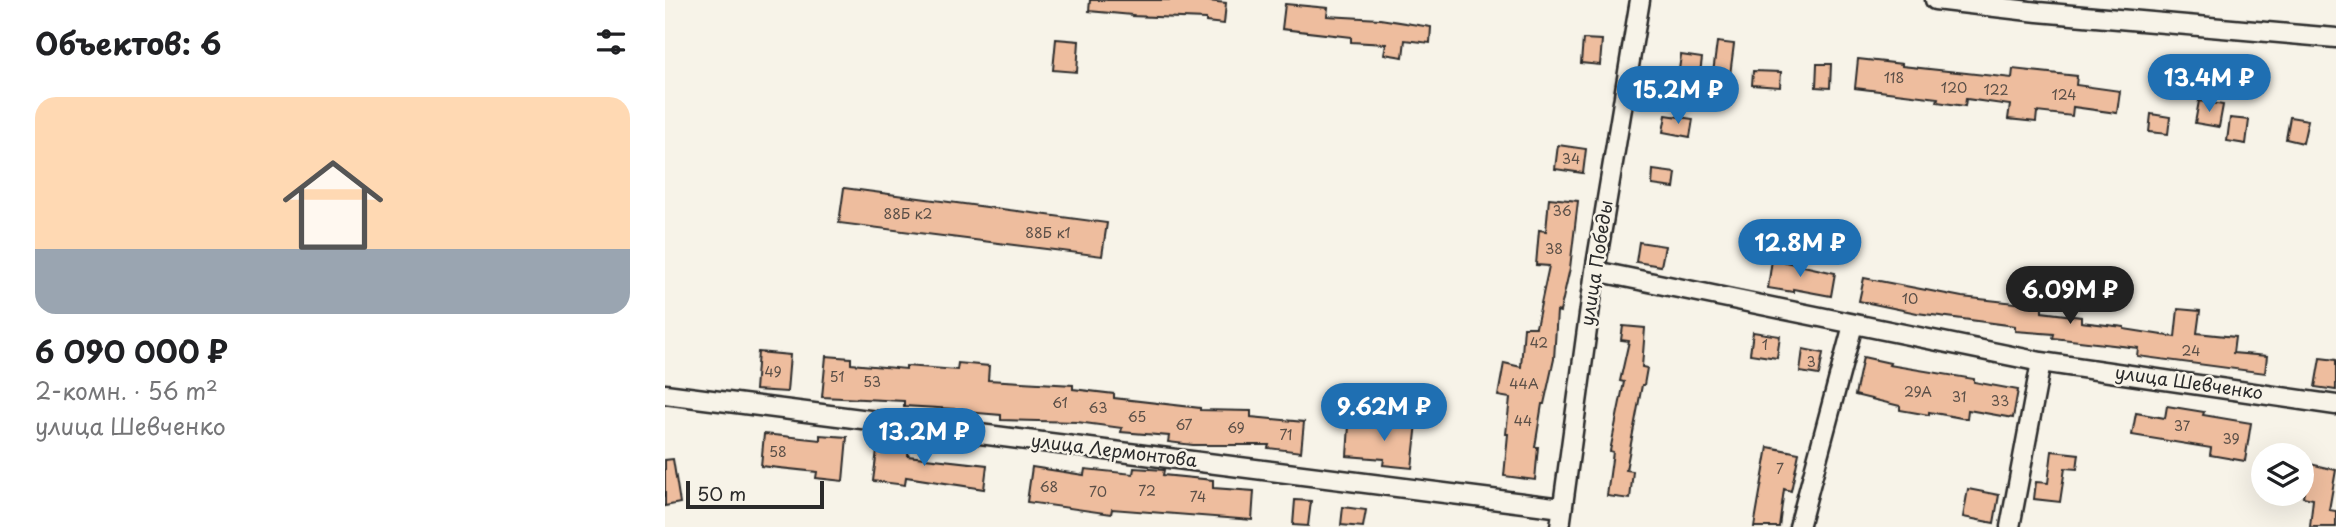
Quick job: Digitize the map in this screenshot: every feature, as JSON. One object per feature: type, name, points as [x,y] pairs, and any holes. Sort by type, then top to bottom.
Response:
[{"type":"street","name":"улица Победы","points":[[1560,527],[1595,271],[1640,0]]},
{"type":"street","points":[[1935,0],[2038,12],[2336,38]]},
{"type":"street","name":"улица Шевченко","points":[[1595,271],[2041,362],[2336,405]]},
{"type":"street","points":[[1799,527],[1853,325]]},
{"type":"street","points":[[2010,527],[2041,362]]},
{"type":"street","name":"улица Лермонтова","points":[[665,394],[1562,508]]},
{"type":"building","points":[[1090,0],[1199,0],[1226,3],[1224,24],[1206,22],[1206,19],[1089,11]]},
{"type":"building","points":[[1285,4],[1328,8],[1327,16],[1380,19],[1431,27],[1430,43],[1405,40],[1403,57],[1384,54],[1386,44],[1351,42],[1351,37],[1282,29]]},
{"type":"building","points":[[1056,39],[1079,41],[1077,72],[1053,70]]},
{"type":"building","points":[[1583,39],[1602,40],[1600,65],[1581,63]]},
{"type":"building","points":[[1717,42],[1734,44],[1730,75],[1713,73]]},
{"type":"building","points":[[1681,55],[1702,58],[1700,73],[1679,70]]},
{"type":"building","points":[[1858,59],[2012,78],[2013,69],[2077,76],[2076,85],[2120,91],[2117,113],[2073,107],[2072,116],[2037,112],[2036,122],[2008,119],[2010,105],[1966,99],[1965,106],[1937,102],[1938,98],[1855,88]]},
{"type":"building","points":[[1817,64],[1831,64],[1830,88],[1816,87]]},
{"type":"building","points":[[1753,71],[1781,72],[1780,87],[1752,85]]},
{"type":"building","points":[[2199,101],[2223,105],[2219,127],[2195,123]]},
{"type":"building","points":[[2151,114],[2170,117],[2168,134],[2149,132]]},
{"type":"building","points":[[1666,115],[1693,119],[1690,137],[1663,132]]},
{"type":"building","points":[[2290,117],[2308,120],[2303,143],[2286,139]]},
{"type":"building","points":[[2230,118],[2249,120],[2246,144],[2227,141]]},
{"type":"building","points":[[1558,145],[1586,149],[1583,173],[1555,169]]},
{"type":"building","points":[[1653,170],[1676,173],[1674,188],[1652,185]]},
{"type":"building","points":[[844,188],[1107,223],[1102,256],[839,223]]},
{"type":"building","points":[[1549,198],[1578,201],[1570,268],[1560,312],[1557,311],[1554,359],[1542,404],[1535,447],[1538,447],[1535,480],[1504,476],[1510,398],[1498,396],[1504,363],[1521,367],[1524,327],[1536,327],[1549,266],[1536,265],[1539,230],[1546,231]]},
{"type":"building","points":[[1639,242],[1665,246],[1661,266],[1636,262]]},
{"type":"building","points":[[1772,259],[1835,273],[1831,296],[1793,289],[1793,292],[1768,288]]},
{"type":"building","points":[[1864,278],[1962,297],[2042,306],[2042,312],[2081,317],[2081,322],[2175,337],[2178,309],[2200,311],[2197,333],[2235,337],[2233,353],[2267,356],[2265,373],[2137,356],[2138,348],[2053,338],[2054,334],[2015,331],[2015,326],[1917,313],[1859,301]]},
{"type":"building","points":[[1623,326],[1645,328],[1642,367],[1647,368],[1626,470],[1633,471],[1630,499],[1607,496],[1613,452],[1610,451],[1629,341],[1621,340]]},
{"type":"building","points":[[1753,332],[1780,336],[1777,358],[1750,354]]},
{"type":"building","points":[[1803,349],[1823,353],[1819,375],[1800,372]]},
{"type":"building","points":[[758,352],[790,355],[787,392],[755,390]]},
{"type":"building","points":[[826,356],[851,358],[851,364],[906,369],[906,366],[957,370],[958,363],[989,366],[988,380],[1073,385],[1073,389],[1114,394],[1114,398],[1200,410],[1251,411],[1251,417],[1304,422],[1301,452],[1268,448],[1269,445],[1193,445],[1168,442],[1169,436],[1121,432],[1122,428],[1077,422],[1001,420],[1001,415],[904,406],[904,401],[822,397]]},
{"type":"building","points":[[1863,357],[1890,363],[1889,365],[1974,379],[1974,382],[2018,390],[2013,418],[1968,410],[1967,419],[1929,412],[1929,415],[1900,410],[1900,406],[1855,395]]},
{"type":"building","points":[[2320,358],[2336,360],[2336,390],[2315,387]]},
{"type":"building","points":[[2167,406],[2251,423],[2245,461],[2210,455],[2211,448],[2132,435],[2136,413],[2165,418]]},
{"type":"building","points":[[1388,420],[1417,423],[1412,468],[1383,465],[1384,459],[1347,456],[1349,425],[1387,428]]},
{"type":"building","points":[[764,434],[820,440],[820,435],[847,437],[843,481],[816,478],[817,472],[761,466]]},
{"type":"building","points":[[878,442],[909,445],[908,456],[987,465],[984,489],[906,477],[905,485],[873,481]]},
{"type":"building","points":[[1768,447],[1799,453],[1791,491],[1784,489],[1779,527],[1754,527]]},
{"type":"building","points":[[2052,451],[2079,454],[2077,469],[2065,468],[2060,502],[2034,499],[2036,482],[2048,483]]},
{"type":"building","points":[[673,459],[680,503],[665,506],[665,460]]},
{"type":"building","points":[[2314,465],[2336,470],[2329,510],[2336,511],[2336,527],[2310,527],[2314,506]]},
{"type":"building","points":[[1032,467],[1084,475],[1085,469],[1133,474],[1134,468],[1164,470],[1163,475],[1213,480],[1213,488],[1254,491],[1252,520],[1112,509],[1111,514],[1027,502]]},
{"type":"building","points":[[1968,489],[1999,495],[1994,523],[1963,517]]},
{"type":"building","points":[[1295,500],[1311,501],[1308,526],[1293,525]]},
{"type":"building","points":[[1343,507],[1366,510],[1363,527],[1341,525]]}]
